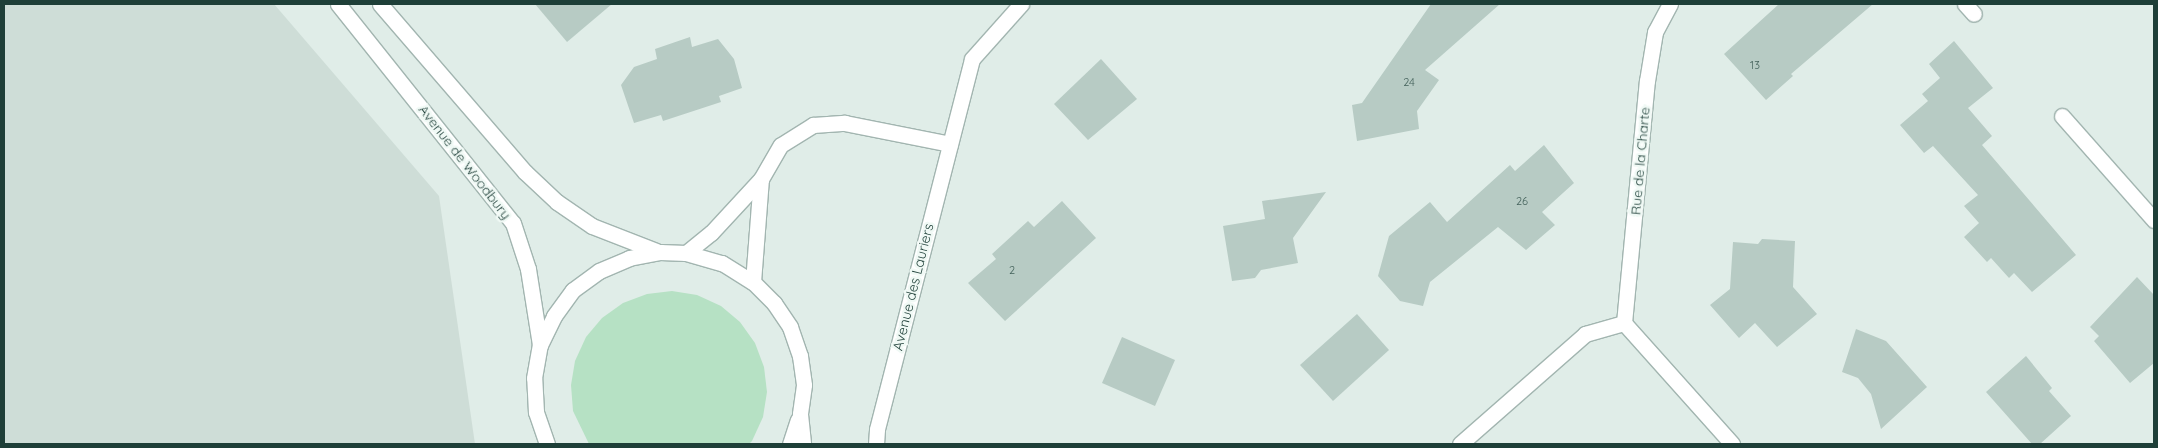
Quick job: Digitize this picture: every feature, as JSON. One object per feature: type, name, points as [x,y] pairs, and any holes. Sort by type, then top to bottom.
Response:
[{"type":"street","name":"Avenue de Woodbury","points":[[338,4],[513,223],[528,269],[540,345]]},
{"type":"street","name":"Avenue de Woodbury","points":[[380,4],[525,172],[557,202],[592,226],[626,242],[660,252]]},
{"type":"street","name":"Rue de la Charte","points":[[1624,323],[1649,71],[1655,32],[1670,4]]},
{"type":"street","name":"Avenue des Lauriers","points":[[877,437],[972,59],[1018,5]]},
{"type":"street","points":[[2062,116],[2154,220]]},
{"type":"street","points":[[686,253],[711,233],[760,178],[781,145],[813,125],[845,123],[950,144]]},
{"type":"street","points":[[753,282],[760,178]]},
{"type":"street","name":"Avenue de Woodbury","points":[[547,444],[536,412],[534,378],[540,345],[554,316],[573,290],[599,271],[628,258],[660,252],[686,253],[722,263],[753,282],[774,303],[790,328],[800,356],[804,385],[800,414],[790,444]]},
{"type":"street","points":[[1460,444],[1585,334],[1624,323],[1732,444]]},
{"type":"street","name":"Avenue de Woodbury","points":[[800,414],[803,444]]},
{"type":"shaded area","points":[[4,4],[274,4],[439,196],[475,444],[4,444]]},
{"type":"green space","points":[[672,291],[697,295],[721,306],[740,322],[755,343],[764,367],[767,392],[763,417],[752,441],[749,444],[589,444],[573,411],[571,385],[575,361],[586,337],[602,318],[623,303],[647,294]]},
{"type":"building","points":[[535,4],[612,4],[567,42]]},
{"type":"building","points":[[1431,4],[1500,4],[1425,70],[1439,80],[1417,111],[1419,129],[1357,141],[1352,105],[1362,103]]},
{"type":"building","points":[[1779,4],[1873,4],[1791,74],[1793,76],[1766,100],[1724,54]]},
{"type":"building","points":[[690,37],[692,47],[718,39],[734,59],[742,88],[719,96],[721,102],[663,121],[661,115],[634,123],[621,85],[634,67],[657,59],[655,49]]},
{"type":"building","points":[[1954,41],[1993,88],[1968,108],[1992,136],[1982,145],[2076,255],[2032,292],[2014,273],[2009,278],[1991,258],[1987,262],[1964,237],[1979,223],[1964,206],[1978,195],[1933,146],[1924,153],[1900,125],[1928,101],[1922,94],[1940,78],[1929,64]]},
{"type":"building","points":[[1101,59],[1137,99],[1088,140],[1054,104]]},
{"type":"building","points":[[1544,145],[1574,183],[1542,212],[1555,225],[1526,250],[1498,227],[1430,282],[1423,306],[1400,301],[1378,276],[1389,236],[1430,202],[1447,222],[1510,165],[1515,171]]},
{"type":"building","points":[[1326,192],[1293,238],[1298,263],[1261,270],[1255,278],[1232,281],[1223,226],[1265,219],[1262,201]]},
{"type":"building","points":[[1062,201],[1096,238],[1005,321],[968,283],[996,259],[992,254],[1028,221],[1034,227]]},
{"type":"building","points":[[1762,239],[1795,241],[1793,287],[1817,314],[1777,347],[1755,323],[1739,338],[1710,305],[1730,289],[1733,242],[1758,244]]},
{"type":"building","points":[[2137,277],[2154,295],[2154,363],[2130,383],[2094,341],[2099,336],[2090,327]]},
{"type":"building","points":[[1357,314],[1389,350],[1333,401],[1300,365]]},
{"type":"building","points":[[1856,329],[1886,341],[1927,387],[1881,429],[1871,394],[1858,378],[1842,372]]},
{"type":"building","points":[[1122,337],[1175,360],[1155,406],[1102,383]]},
{"type":"building","points":[[2026,356],[2052,388],[2049,391],[2071,416],[2040,444],[2032,444],[1986,392]]}]
